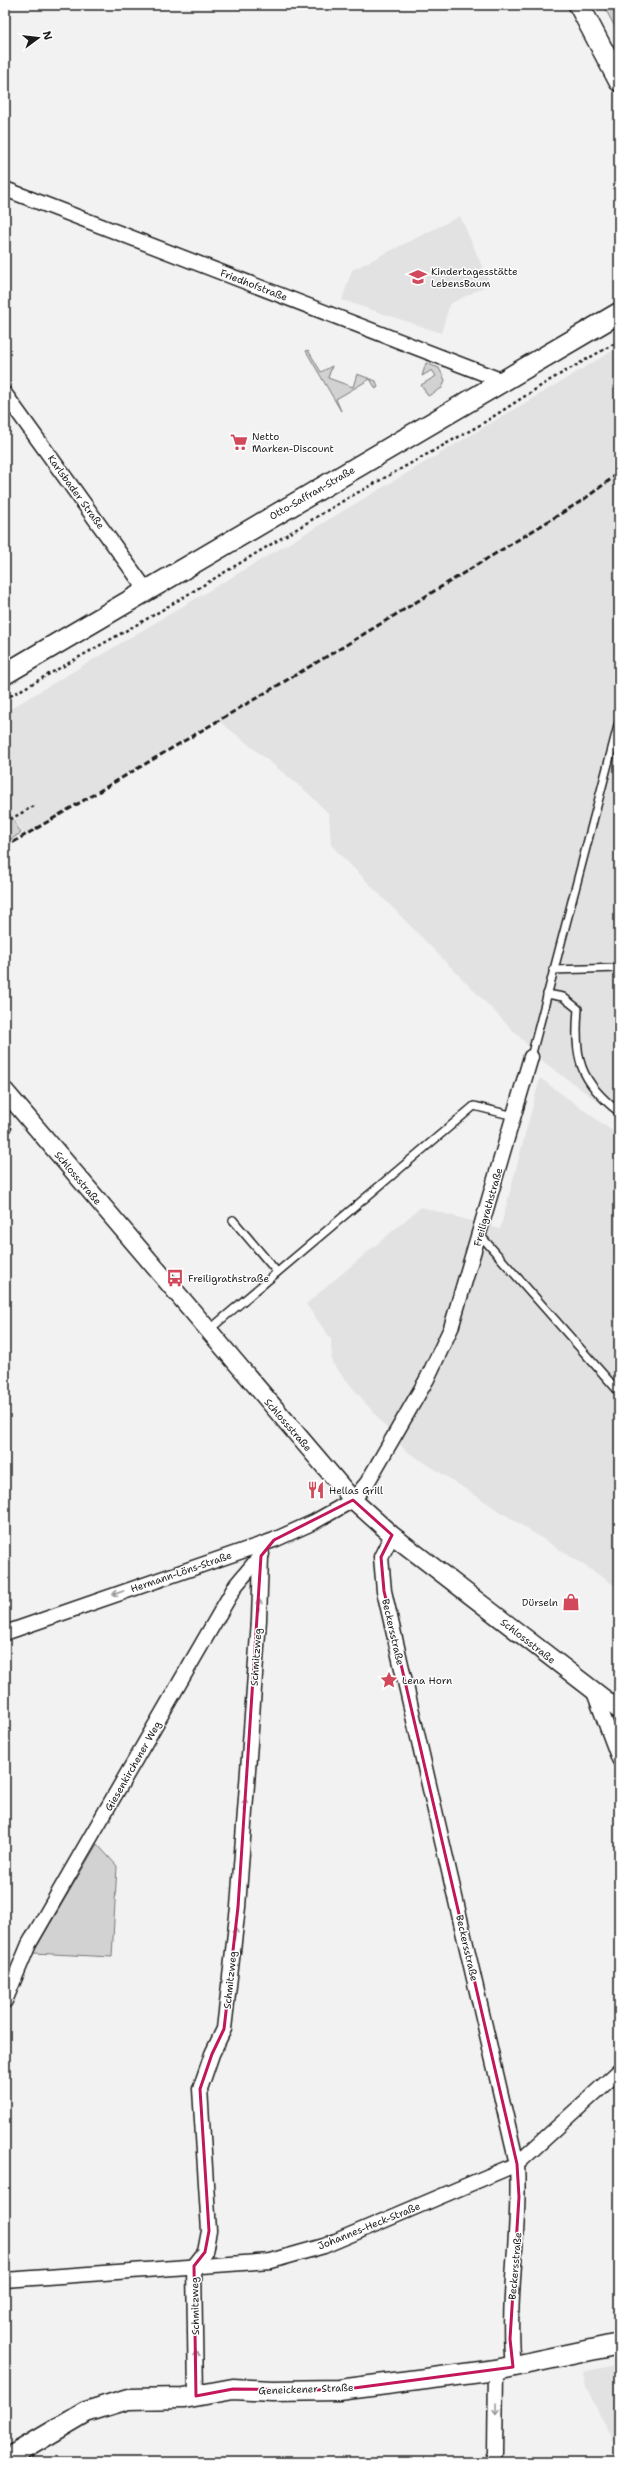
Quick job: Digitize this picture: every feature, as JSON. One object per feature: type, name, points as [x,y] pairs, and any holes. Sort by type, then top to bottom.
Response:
[{"type":"main road","points":[[579,5],[619,82]]},
{"type":"main road","name":"Otto-Saffran-Straße","points":[[5,674],[619,313]]},
{"type":"main road","name":"Geneickener Straße","points":[[5,2460],[86,2412],[128,2399],[196,2396],[233,2389],[272,2391],[339,2390],[504,2368],[619,2344]]},
{"type":"street","name":"Friedhofstraße","points":[[5,189],[503,381]]},
{"type":"street","name":"Karlsbader Straße","points":[[5,394],[147,591]]},
{"type":"street","name":"Freiligrathstraße","points":[[353,1500],[367,1482],[427,1379],[451,1328],[480,1235],[531,1057]]},
{"type":"street","name":"Schlossstraße","points":[[5,1091],[353,1500],[392,1535],[619,1710]]},
{"type":"street","name":"Hermann-Löns-Straße","points":[[5,1633],[274,1540],[314,1522],[353,1500]]},
{"type":"street","name":"Beckersstraße","points":[[392,1535],[381,1557],[384,1591],[518,2164],[519,2197],[510,2339],[504,2368],[495,2453],[492,2462]]},
{"type":"street","name":"Giesenkirchener Weg","points":[[5,2001],[29,1944],[236,1585],[274,1540]]},
{"type":"street","name":"Schmitzweg","points":[[196,2396],[194,2266],[205,2252],[209,2231],[200,2089],[212,2054],[224,2029],[238,1907],[259,1620],[261,1556]]},
{"type":"street","points":[[594,1692],[619,1759]]},
{"type":"street","name":"Johannes-Heck-Straße","points":[[5,2280],[271,2261],[324,2246],[518,2164],[619,2071]]},
{"type":"lane","points":[[531,1057],[619,722]]},
{"type":"lane","points":[[554,970],[619,968]]},
{"type":"lane","points":[[547,994],[563,998],[578,1009],[576,1042],[582,1068],[598,1096],[619,1112]]},
{"type":"lane","points":[[208,1331],[474,1106],[514,1116]]},
{"type":"lane","points":[[234,1220],[277,1272]]},
{"type":"lane","points":[[480,1235],[619,1392]]},
{"type":"path","points":[[5,699],[152,616],[348,498],[480,425],[550,380],[619,341]]},
{"type":"path","points":[[5,822],[36,805]]},
{"type":"path","points":[[9,1129],[13,1134]]},
{"type":"highlighted area","points":[[353,1500],[392,1535],[381,1557],[384,1591],[517,2164],[519,2197],[510,2339],[513,2367],[339,2390],[233,2389],[196,2396],[194,2266],[205,2252],[209,2231],[200,2089],[212,2054],[224,2029],[238,1907],[261,1556],[274,1540]]},
{"type":"shaded area","points":[[603,5],[619,5],[619,34]]},
{"type":"shaded area","name":"Kindertagesstätte LebensBaum","points":[[460,216],[490,284],[450,304],[441,333],[342,300],[352,270]]},
{"type":"shaded area","points":[[619,347],[619,1117],[545,1063],[331,845],[329,814],[308,793],[217,719],[25,836],[5,804],[5,712]]},
{"type":"shaded area","points":[[308,350],[321,372],[332,366],[328,378],[353,387],[357,374],[376,381],[378,387],[376,389],[370,379],[336,399],[341,411],[306,351]]},
{"type":"shaded area","points":[[426,363],[439,368],[445,380],[442,388],[428,396],[421,385],[436,376],[432,370],[422,376]]},
{"type":"shaded area","points":[[5,806],[21,833],[5,843]]},
{"type":"shaded area","points":[[540,1078],[619,1136],[619,1588],[405,1450],[332,1363],[331,1339],[306,1304],[421,1207],[500,1229]]},
{"type":"shaded area","points":[[97,1844],[117,1866],[112,1957],[33,1953]]},
{"type":"shaded area","points":[[619,2364],[619,2454],[586,2387],[583,2372]]},
{"type":"railway","points":[[5,847],[346,645],[583,500],[619,473]]},
{"type":"place","name":"Kindertagesstätte LebensBaum","points":[[418,277]]},
{"type":"place","name":"Netto Marken-Discount","points":[[239,442]]},
{"type":"place","name":"Freiligrathstraße","points":[[175,1278]]},
{"type":"place","name":"Hellas Grill","points":[[316,1490]]},
{"type":"place","name":"Dürseln","points":[[571,1602]]},
{"type":"place","name":"Lena Horn","points":[[389,1680]]}]
